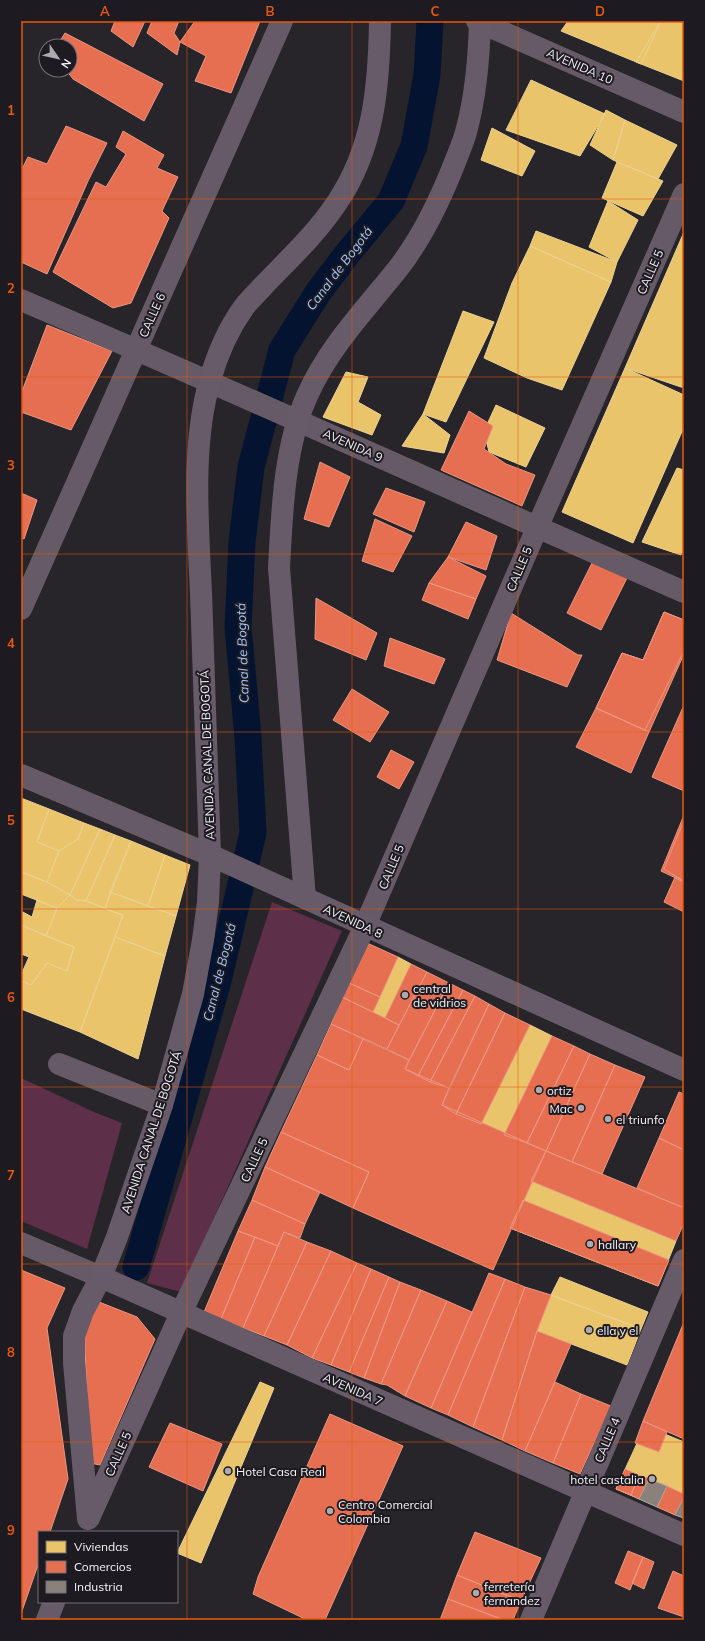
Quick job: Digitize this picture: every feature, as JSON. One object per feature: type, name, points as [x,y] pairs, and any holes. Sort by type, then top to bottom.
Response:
[{"type":"main road","name":"AVENIDA CANAL DE BOGOTÁ","points":[[86,1526],[74,1363],[74,1336],[83,1311],[101,1277],[117,1237],[162,1105],[195,986],[208,902],[210,855],[197,506],[200,433],[210,381],[229,333],[244,307],[315,231],[332,210],[358,161],[375,104],[379,61],[380,21]]},
{"type":"main road","points":[[305,898],[279,568],[288,469],[298,420],[307,396],[320,371],[335,347],[412,249],[435,210],[447,184],[466,132],[477,71],[479,21]]},
{"type":"main road","name":"AVENIDA 8","points":[[210,855],[684,1070]]},
{"type":"main road","name":"CALLE 4","points":[[531,1620],[684,1260]]},
{"type":"main road","name":"AVENIDA 7","points":[[101,1277],[684,1535]]},
{"type":"main road","name":"CALLE 5","points":[[86,1526],[181,1313]]},
{"type":"main road","points":[[47,1620],[54,1603]]},
{"type":"street","name":"CALLE 6","points":[[21,609],[282,21]]},
{"type":"street","name":"AVENIDA 10","points":[[479,21],[684,112]]},
{"type":"street","name":"CALLE 5","points":[[181,1313],[365,926],[537,528],[684,194]]},
{"type":"street","name":"AVENIDA 9","points":[[21,300],[210,381],[537,528],[684,592]]},
{"type":"street","name":"AVENIDA 8","points":[[21,775],[210,855]]},
{"type":"street","points":[[59,1064],[162,1105]]},
{"type":"street","name":"AVENIDA 7","points":[[21,1243],[101,1277]]},
{"type":"shaded area","points":[[272,902],[342,931],[181,1292],[147,1283]]},
{"type":"shaded area","points":[[21,1078],[94,1112],[122,1123],[87,1249],[21,1221]]},
{"type":"building: Viviendas","points":[[568,21],[661,21],[641,64],[561,31]]},
{"type":"building: Viviendas","points":[[661,21],[684,21],[684,81],[636,62]]},
{"type":"building: Viviendas","points":[[531,80],[605,114],[580,156],[506,130]]},
{"type":"building: Viviendas","points":[[606,110],[625,120],[613,160],[590,145]]},
{"type":"building: Viviendas","points":[[625,120],[677,145],[658,179],[613,160]]},
{"type":"building: Viviendas","points":[[492,128],[535,151],[522,176],[481,160]]},
{"type":"building: Viviendas","points":[[617,162],[663,181],[643,216],[602,198]]},
{"type":"building: Viviendas","points":[[608,201],[638,220],[617,262],[589,247]]},
{"type":"building: Viviendas","points":[[536,231],[617,262],[611,282],[530,246]]},
{"type":"building: Viviendas","points":[[684,232],[684,388],[625,368]]},
{"type":"building: Viviendas","points":[[530,246],[611,282],[562,390],[527,378],[484,358],[512,283]]},
{"type":"building: Viviendas","points":[[463,311],[494,322],[446,422],[423,414]]},
{"type":"building: Viviendas","points":[[625,368],[684,395],[684,427],[633,543],[562,512]]},
{"type":"building: Viviendas","points":[[346,372],[368,377],[358,402],[381,415],[372,435],[323,417]]},
{"type":"building: Viviendas","points":[[496,405],[545,428],[526,467],[489,452],[484,431]]},
{"type":"building: Viviendas","points":[[423,414],[450,435],[444,453],[402,446]]},
{"type":"building: Viviendas","points":[[677,468],[684,470],[684,549],[681,555],[642,542]]},
{"type":"building: Viviendas","points":[[21,798],[49,809],[37,842],[59,851],[47,882],[21,872]]},
{"type":"building: Viviendas","points":[[49,809],[84,823],[78,839],[59,851],[37,842]]},
{"type":"building: Viviendas","points":[[84,823],[100,829],[70,895],[47,882],[59,851],[78,839]]},
{"type":"building: Viviendas","points":[[100,829],[115,835],[86,901],[76,900],[70,895]]},
{"type":"building: Viviendas","points":[[115,835],[131,841],[105,908],[86,901]]},
{"type":"building: Viviendas","points":[[131,841],[165,855],[148,906],[110,892]]},
{"type":"building: Viviendas","points":[[165,855],[190,865],[176,916],[148,906]]},
{"type":"building: Viviendas","points":[[21,872],[47,882],[70,895],[57,908],[21,894]]},
{"type":"building: Viviendas","points":[[110,892],[176,916],[165,956],[115,937],[123,915],[105,909]]},
{"type":"building: Viviendas","points":[[70,895],[76,900],[86,901],[123,915],[80,1032],[21,1009],[21,981],[31,985],[47,963],[67,971],[74,947],[46,936],[57,908]]},
{"type":"building: Viviendas","points":[[37,900],[57,908],[46,936],[21,925],[21,911],[32,917]]},
{"type":"building: Viviendas","points":[[21,925],[74,947],[67,971],[47,963],[31,985],[21,981],[21,975],[29,957],[21,954]]},
{"type":"building: Viviendas","points":[[115,937],[165,956],[138,1059],[80,1032]]},
{"type":"building: Viviendas","points":[[398,957],[411,964],[385,1018],[373,1012]]},
{"type":"building: Viviendas","points":[[530,1025],[552,1036],[504,1135],[481,1124]]},
{"type":"building: Viviendas","points":[[531,1181],[676,1241],[658,1286],[510,1228]]},
{"type":"building: Viviendas","points":[[560,1277],[648,1312],[641,1329],[551,1295]]},
{"type":"building: Viviendas","name":"ella y el","points":[[551,1295],[641,1329],[627,1365],[537,1331]]},
{"type":"building: Viviendas","name":"Hotel Casa Real","points":[[260,1382],[274,1388],[201,1563],[178,1553]]},
{"type":"building: Viviendas","name":"hotel castalia","points":[[645,1426],[684,1442],[684,1518],[616,1489]]},
{"type":"building: Comercios","points":[[115,21],[145,21],[133,47],[111,31]]},
{"type":"building: Comercios","points":[[152,21],[179,21],[174,33],[180,42],[177,55],[147,33]]},
{"type":"building: Comercios","points":[[195,21],[260,21],[231,93],[195,81],[206,56],[180,42]]},
{"type":"building: Comercios","points":[[65,33],[75,38],[62,38]]},
{"type":"building: Comercios","points":[[78,40],[163,84],[144,121],[72,78],[78,78]]},
{"type":"building: Comercios","points":[[66,126],[107,143],[88,181],[47,274],[21,262],[21,171],[28,157],[47,164]]},
{"type":"building: Comercios","points":[[123,131],[164,155],[157,168],[178,177],[162,211],[169,218],[131,303],[113,308],[53,272],[96,182],[106,187],[126,154],[116,147]]},
{"type":"building: Comercios","points":[[47,325],[112,351],[71,430],[21,412],[21,394]]},
{"type":"building: Comercios","points":[[469,411],[493,426],[484,449],[506,464],[535,475],[522,506],[441,470]]},
{"type":"building: Comercios","points":[[320,462],[350,477],[329,527],[304,519]]},
{"type":"building: Comercios","points":[[386,488],[425,502],[414,532],[373,514]]},
{"type":"building: Comercios","points":[[21,493],[37,500],[24,539],[21,537]]},
{"type":"building: Comercios","points":[[375,519],[412,536],[393,572],[362,561]]},
{"type":"building: Comercios","points":[[466,522],[497,536],[486,570],[448,557]]},
{"type":"building: Comercios","points":[[448,557],[486,576],[476,599],[429,583]]},
{"type":"building: Comercios","points":[[594,559],[628,576],[601,630],[567,613]]},
{"type":"building: Comercios","points":[[429,583],[476,599],[468,619],[422,600]]},
{"type":"building: Comercios","points":[[316,598],[377,633],[366,660],[315,639]]},
{"type":"building: Comercios","points":[[664,612],[684,620],[684,654],[649,732],[596,708],[622,653],[643,660]]},
{"type":"building: Comercios","points":[[664,612],[684,620],[684,651],[645,730],[596,708],[622,653],[643,660]]},
{"type":"building: Comercios","points":[[511,613],[578,655],[582,655],[567,687],[497,660]]},
{"type":"building: Comercios","points":[[390,638],[445,659],[434,684],[384,666]]},
{"type":"building: Comercios","points":[[352,689],[389,712],[370,742],[333,720]]},
{"type":"building: Comercios","points":[[684,705],[684,791],[652,777]]},
{"type":"building: Comercios","points":[[596,708],[649,732],[631,773],[576,747]]},
{"type":"building: Comercios","points":[[391,750],[414,762],[399,789],[377,777]]},
{"type":"building: Comercios","points":[[684,815],[684,882],[661,871]]},
{"type":"building: Comercios","points":[[684,820],[684,881],[664,869]]},
{"type":"building: Comercios","points":[[675,877],[684,881],[684,912],[664,902]]},
{"type":"building: Comercios","points":[[367,943],[398,957],[380,997],[349,983]]},
{"type":"building: Comercios","name":"central de vidrios","points":[[411,964],[427,972],[399,1025],[385,1018]]},
{"type":"building: Comercios","points":[[427,972],[449,983],[409,1060],[387,1049]]},
{"type":"building: Comercios","points":[[349,983],[380,997],[373,1012],[342,997]]},
{"type":"building: Comercios","points":[[449,983],[463,990],[418,1076],[405,1069]]},
{"type":"building: Comercios","points":[[463,990],[475,996],[430,1082],[418,1076]]},
{"type":"building: Comercios","points":[[475,996],[489,1004],[449,1088],[430,1082]]},
{"type":"building: Comercios","points":[[342,997],[399,1025],[387,1049],[331,1024]]},
{"type":"building: Comercios","points":[[489,1004],[505,1013],[456,1114],[442,1105]]},
{"type":"building: Comercios","points":[[505,1013],[530,1025],[481,1124],[456,1114]]},
{"type":"building: Comercios","points":[[331,1024],[363,1039],[349,1070],[317,1055]]},
{"type":"building: Comercios","name":"ortiz","points":[[552,1036],[574,1046],[527,1143],[504,1135]]},
{"type":"building: Comercios","points":[[363,1039],[409,1060],[405,1069],[449,1088],[442,1105],[546,1151],[493,1270],[353,1208],[369,1172],[281,1132],[317,1055],[349,1070]]},
{"type":"building: Comercios","points":[[574,1046],[590,1054],[546,1151],[527,1143]]},
{"type":"building: Comercios","name":"Mac","points":[[590,1054],[615,1065],[572,1162],[546,1151]]},
{"type":"building: Comercios","name":"el triunfo","points":[[615,1065],[645,1077],[602,1174],[572,1162]]},
{"type":"building: Comercios","points":[[679,1092],[684,1094],[684,1150],[659,1138]]},
{"type":"building: Comercios","points":[[281,1132],[369,1172],[353,1208],[265,1167]]},
{"type":"building: Comercios","points":[[659,1138],[684,1150],[684,1208],[637,1188]]},
{"type":"building: Comercios","points":[[546,1151],[684,1208],[684,1223],[676,1241],[531,1181]]},
{"type":"building: Comercios","points":[[265,1167],[320,1192],[305,1224],[252,1200]]},
{"type":"building: Comercios","points":[[252,1200],[305,1224],[300,1238],[284,1232],[278,1246],[238,1231]]},
{"type":"building: Comercios","name":"hallary","points":[[523,1200],[669,1260],[658,1286],[510,1228]]},
{"type":"building: Comercios","points":[[238,1231],[255,1237],[221,1319],[204,1312]]},
{"type":"building: Comercios","points":[[284,1232],[307,1242],[264,1336],[243,1328]]},
{"type":"building: Comercios","points":[[255,1237],[278,1246],[243,1328],[221,1319]]},
{"type":"building: Comercios","points":[[307,1242],[331,1251],[287,1345],[264,1336]]},
{"type":"building: Comercios","points":[[331,1251],[357,1263],[312,1358],[287,1345]]},
{"type":"building: Comercios","points":[[357,1263],[371,1269],[331,1365],[312,1358]]},
{"type":"building: Comercios","points":[[371,1269],[389,1277],[349,1372],[331,1365]]},
{"type":"building: Comercios","points":[[21,1270],[65,1288],[47,1328],[68,1479],[50,1531],[38,1531],[38,1565],[21,1614]]},
{"type":"building: Comercios","points":[[489,1273],[505,1279],[448,1415],[431,1408]]},
{"type":"building: Comercios","points":[[389,1277],[400,1282],[364,1378],[349,1372]]},
{"type":"building: Comercios","points":[[505,1279],[525,1287],[473,1427],[448,1415]]},
{"type":"building: Comercios","points":[[400,1282],[421,1290],[381,1384],[364,1378]]},
{"type":"building: Comercios","points":[[525,1287],[551,1295],[537,1331],[502,1440],[473,1427]]},
{"type":"building: Comercios","points":[[421,1290],[447,1301],[405,1396],[387,1385],[381,1384]]},
{"type":"building: Comercios","points":[[447,1301],[472,1312],[431,1408],[405,1396]]},
{"type":"building: Comercios","points":[[99,1302],[137,1317],[155,1339],[100,1465],[90,1463],[84,1324]]},
{"type":"building: Comercios","points":[[684,1322],[684,1439],[643,1421]]},
{"type":"building: Comercios","points":[[537,1331],[571,1344],[525,1451],[502,1440]]},
{"type":"building: Comercios","points":[[555,1382],[581,1394],[553,1463],[525,1451]]},
{"type":"building: Comercios","points":[[581,1394],[611,1406],[580,1474],[553,1463]]},
{"type":"building: Comercios","name":"Centro Comercial Colombia","points":[[330,1414],[403,1446],[325,1620],[307,1620],[253,1594],[258,1577]]},
{"type":"building: Comercios","points":[[643,1421],[667,1432],[659,1452],[635,1443]]},
{"type":"building: Comercios","points":[[170,1423],[222,1444],[203,1491],[149,1467]]},
{"type":"building: Comercios","points":[[625,1469],[639,1475],[631,1495],[616,1489]]},
{"type":"building: Comercios","points":[[639,1475],[649,1479],[639,1499],[631,1495]]},
{"type":"building: Comercios","points":[[667,1486],[684,1494],[675,1515],[657,1507]]},
{"type":"building: Comercios","points":[[475,1532],[541,1558],[521,1601],[457,1575]]},
{"type":"building: Comercios","points":[[628,1551],[643,1557],[630,1590],[615,1583]]},
{"type":"building: Comercios","points":[[643,1557],[654,1562],[644,1589],[632,1583]]},
{"type":"building: Comercios","points":[[673,1571],[684,1576],[684,1617],[658,1608]]},
{"type":"building: Comercios","name":"ferretería fernandez","points":[[457,1575],[521,1601],[513,1620],[504,1620],[448,1599]]},
{"type":"building: Comercios","points":[[448,1599],[504,1620],[440,1620]]},
{"type":"building: Industria","points":[[649,1479],[667,1486],[657,1507],[639,1499]]},
{"type":"building: Industria","points":[[684,1497],[684,1518],[675,1515]]},
{"type":"waterway","name":"Canal de Bogotá","points":[[136,1267],[218,981],[253,833],[248,737],[238,627],[242,542],[251,467],[282,350],[319,291],[391,201],[414,146],[427,75],[430,21]]},
{"type":"place","name":"central de vidrios","points":[[405,995]]},
{"type":"place","name":"ortiz","points":[[539,1090]]},
{"type":"place","name":"Mac","points":[[581,1108]]},
{"type":"place","name":"el triunfo","points":[[608,1119]]},
{"type":"place","name":"hallary","points":[[590,1244]]},
{"type":"place","name":"ella y el","points":[[589,1330]]},
{"type":"place","name":"Hotel Casa Real","points":[[228,1471]]},
{"type":"place","name":"hotel castalia","points":[[652,1479]]},
{"type":"place","name":"Centro Comercial Colombia","points":[[330,1511]]},
{"type":"place","name":"ferretería fernandez","points":[[476,1593]]}]
